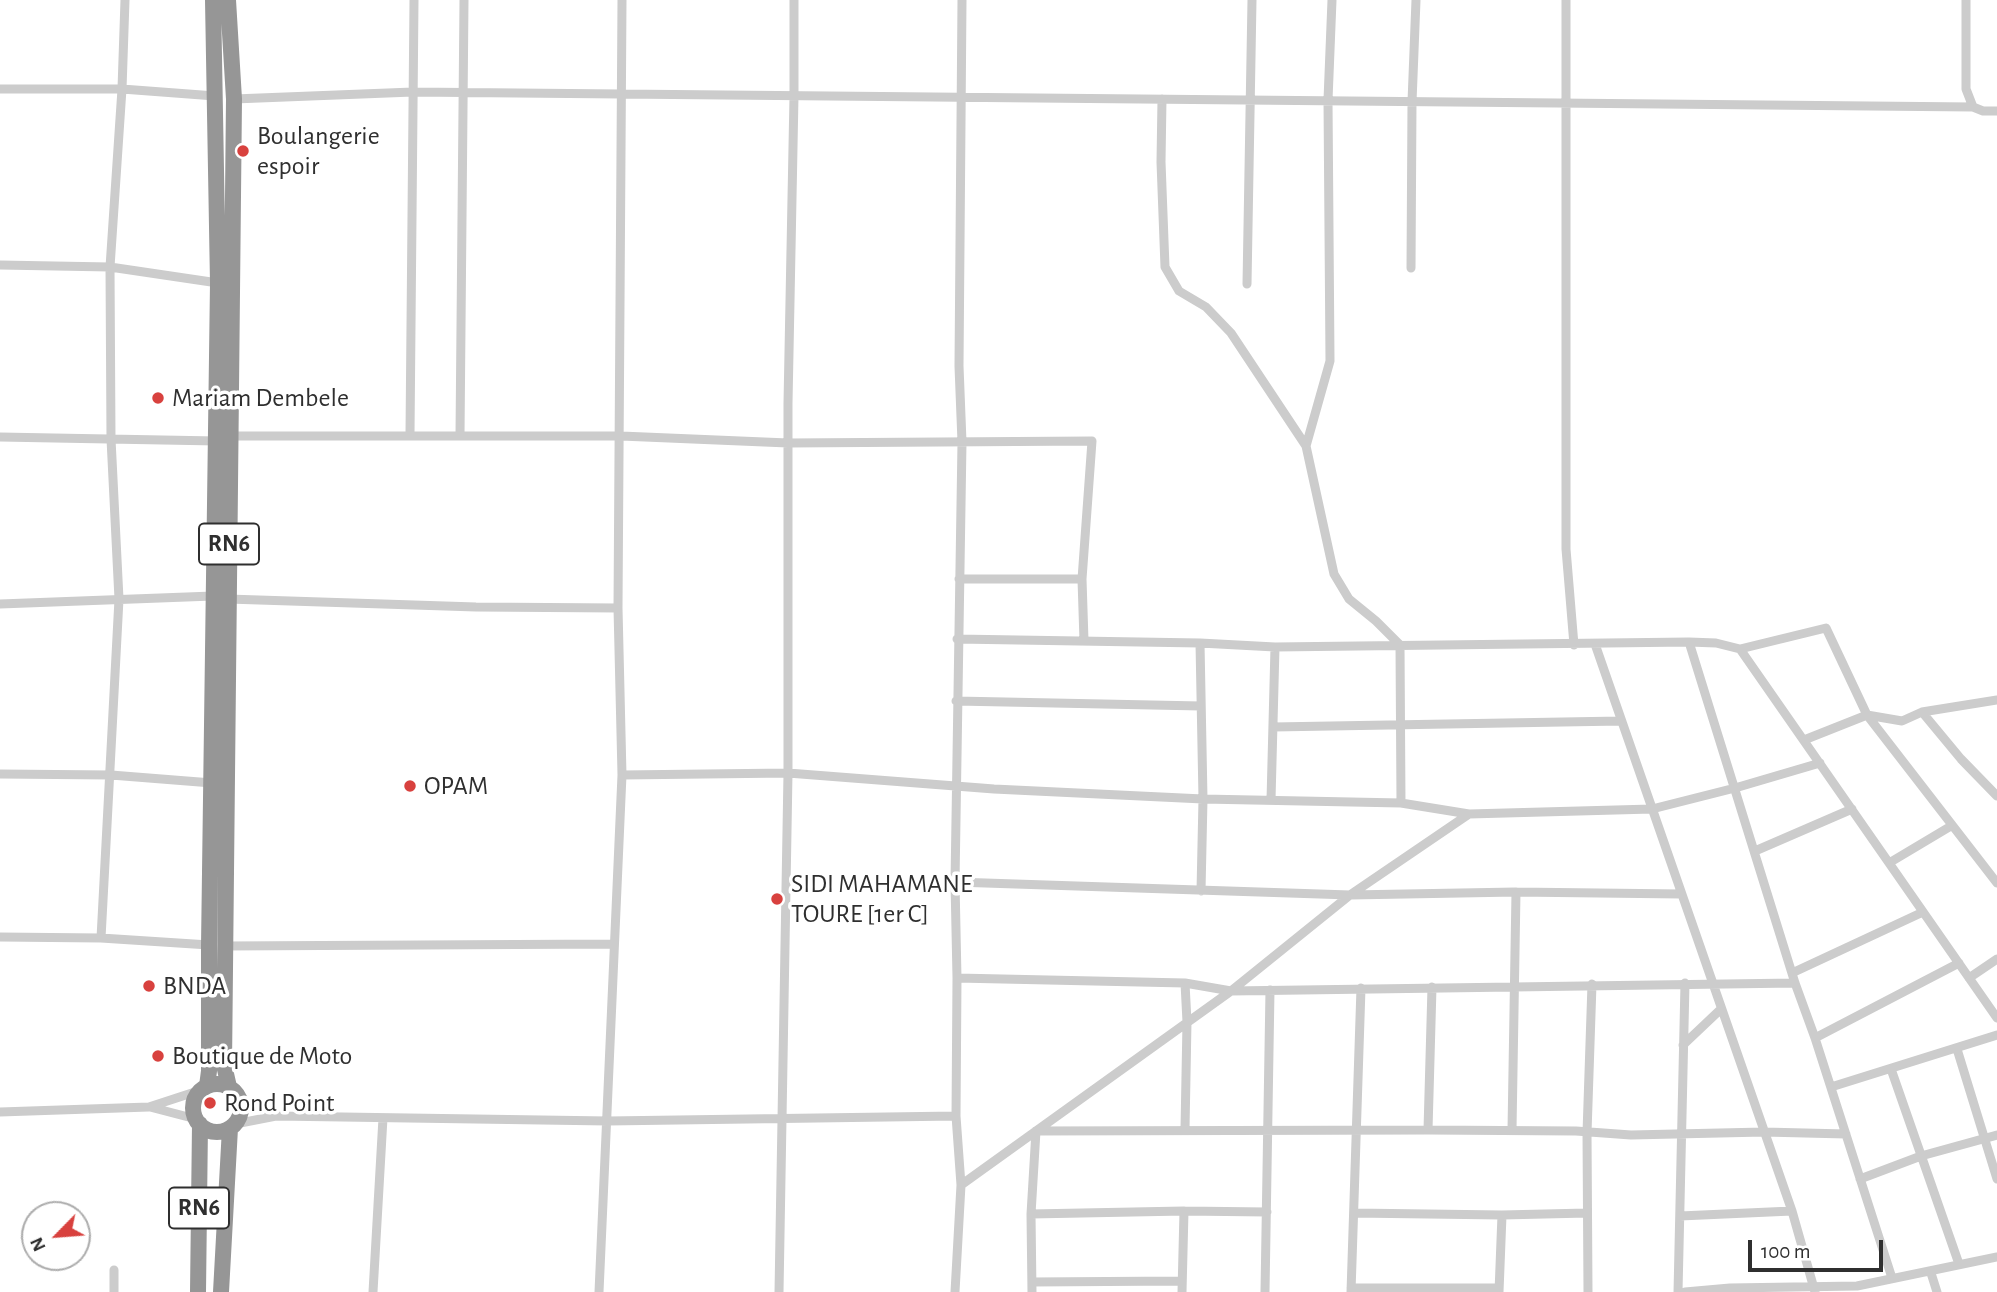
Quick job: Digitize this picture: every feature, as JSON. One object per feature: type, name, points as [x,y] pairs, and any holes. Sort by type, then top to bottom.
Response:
[{"type":"highway","name":"RN6","points":[[213,0],[223,438]]},
{"type":"highway","name":"RN6","points":[[204,1088],[209,1071],[217,945],[223,438],[234,99],[228,0]]},
{"type":"highway","name":"RN6","points":[[220,598],[212,783],[224,1065],[234,1093]]},
{"type":"highway","points":[[214,1084],[234,1093],[240,1112],[232,1126],[218,1132],[211,1131],[198,1122],[194,1100],[204,1088],[214,1084]]},
{"type":"highway","name":"RN6","points":[[198,1122],[198,1292]]},
{"type":"highway","name":"RN6","points":[[221,1292],[232,1126]]},
{"type":"street","points":[[101,938],[119,599],[111,439],[110,267],[125,0]]},
{"type":"street","points":[[410,434],[414,0]]},
{"type":"street","points":[[460,435],[464,0]]},
{"type":"street","points":[[599,1292],[622,775],[618,608],[622,0]]},
{"type":"street","points":[[779,1292],[788,773],[788,443],[794,0]]},
{"type":"street","points":[[955,1292],[961,1185],[956,1116],[957,978],[954,882],[962,442],[959,366],[962,0]]},
{"type":"street","points":[[1247,284],[1252,0]]},
{"type":"street","points":[[1306,446],[1330,361],[1328,100],[1332,0]]},
{"type":"street","points":[[1411,268],[1416,0]]},
{"type":"street","points":[[1566,0],[1566,549],[1574,645]]},
{"type":"street","points":[[1966,0],[1966,89],[1973,107]]},
{"type":"street","points":[[0,89],[122,89],[215,96]]},
{"type":"street","points":[[234,99],[413,92],[1973,107],[1983,111],[1997,111]]},
{"type":"street","points":[[1162,99],[1161,163],[1165,267],[1179,291],[1206,307],[1231,332],[1306,446],[1334,574],[1349,599],[1400,645],[1401,803]]},
{"type":"street","points":[[0,265],[110,267],[218,283]]},
{"type":"street","points":[[0,437],[111,439],[410,434],[621,436],[788,443],[1092,441],[1082,579],[1084,641]]},
{"type":"street","points":[[959,579],[1082,579]]},
{"type":"street","points":[[0,604],[220,598],[476,607],[618,608]]},
{"type":"street","points":[[957,639],[1200,643],[1275,647],[1689,642],[1716,643],[1740,649],[1826,628],[1867,715],[1997,883]]},
{"type":"street","points":[[1689,642],[1795,983],[1892,1278]]},
{"type":"street","points":[[1200,643],[1203,799],[1201,891]]},
{"type":"street","points":[[1594,644],[1792,1211],[1814,1289]]},
{"type":"street","points":[[1271,800],[1275,647]]},
{"type":"street","points":[[1740,649],[1997,1018]]},
{"type":"street","points":[[1804,740],[1867,715],[1902,721],[1922,712],[1997,700]]},
{"type":"street","points":[[956,701],[1201,706]]},
{"type":"street","points":[[1922,712],[1961,759],[1997,796]]},
{"type":"street","points":[[1273,727],[1621,721]]},
{"type":"street","points":[[622,775],[788,773],[955,786],[1203,799],[1401,803],[1469,814],[1652,809],[1820,763]]},
{"type":"street","points":[[0,774],[111,775],[212,783]]},
{"type":"street","points":[[1755,851],[1852,809]]},
{"type":"street","points":[[961,1185],[1231,990],[1350,895],[1469,814]]},
{"type":"street","points":[[1889,863],[1951,825]]},
{"type":"street","points":[[954,882],[1350,895],[1516,892],[1681,894]]},
{"type":"street","points":[[1512,1130],[1516,892]]},
{"type":"street","points":[[1792,973],[1923,912]]},
{"type":"street","points":[[0,937],[101,938],[217,945],[613,944]]},
{"type":"street","points":[[1969,978],[1997,959]]},
{"type":"street","points":[[1815,1038],[1959,963]]},
{"type":"street","points":[[957,978],[1185,983],[1231,990],[1795,983]]},
{"type":"street","points":[[1185,983],[1185,1129]]},
{"type":"street","points":[[1588,1292],[1587,1133],[1592,984]]},
{"type":"street","points":[[1678,1292],[1685,984]]},
{"type":"street","points":[[1428,1130],[1432,987]]},
{"type":"street","points":[[1362,988],[1351,1290],[1499,1290],[1502,1215]]},
{"type":"street","points":[[1265,1292],[1270,990]]},
{"type":"street","points":[[1684,1045],[1721,1009]]},
{"type":"street","points":[[1831,1087],[1997,1035]]},
{"type":"street","points":[[1957,1049],[1997,1179]]},
{"type":"street","points":[[1891,1069],[1959,1264]]},
{"type":"street","points":[[0,1112],[149,1107],[204,1088]]},
{"type":"street","points":[[234,1093],[276,1116]]},
{"type":"street","points":[[149,1107],[198,1122]]},
{"type":"street","points":[[232,1126],[276,1116],[608,1121],[956,1116]]},
{"type":"street","points":[[373,1292],[383,1118]]},
{"type":"street","points":[[1036,1131],[1269,1129],[1512,1130],[1631,1135],[1764,1132],[1846,1134]]},
{"type":"street","points":[[1036,1131],[1031,1214],[1032,1287],[1182,1281]]},
{"type":"street","points":[[1860,1180],[1921,1156],[1997,1135]]},
{"type":"street","points":[[1182,1292],[1184,1211]]},
{"type":"street","points":[[1680,1216],[1792,1211]]},
{"type":"street","points":[[1031,1214],[1267,1212]]},
{"type":"street","points":[[1354,1213],[1587,1213]]},
{"type":"street","points":[[1685,1292],[1730,1288],[1814,1289],[1857,1286],[1997,1258]]},
{"type":"street","points":[[114,1270],[114,1292]]},
{"type":"street","points":[[1931,1273],[1937,1292]]},
{"type":"place","name":"Boulangerie espoir","points":[[243,151]]},
{"type":"place","name":"Mariam Dembele","points":[[158,398]]},
{"type":"place","name":"OPAM","points":[[410,786]]},
{"type":"place","name":"SIDI MAHAMANE TOURE [1er C]","points":[[777,899]]},
{"type":"place","name":"BNDA","points":[[149,986]]},
{"type":"place","name":"Boutique de Moto","points":[[158,1056]]},
{"type":"place","name":"Rond Point","points":[[210,1103]]}]
